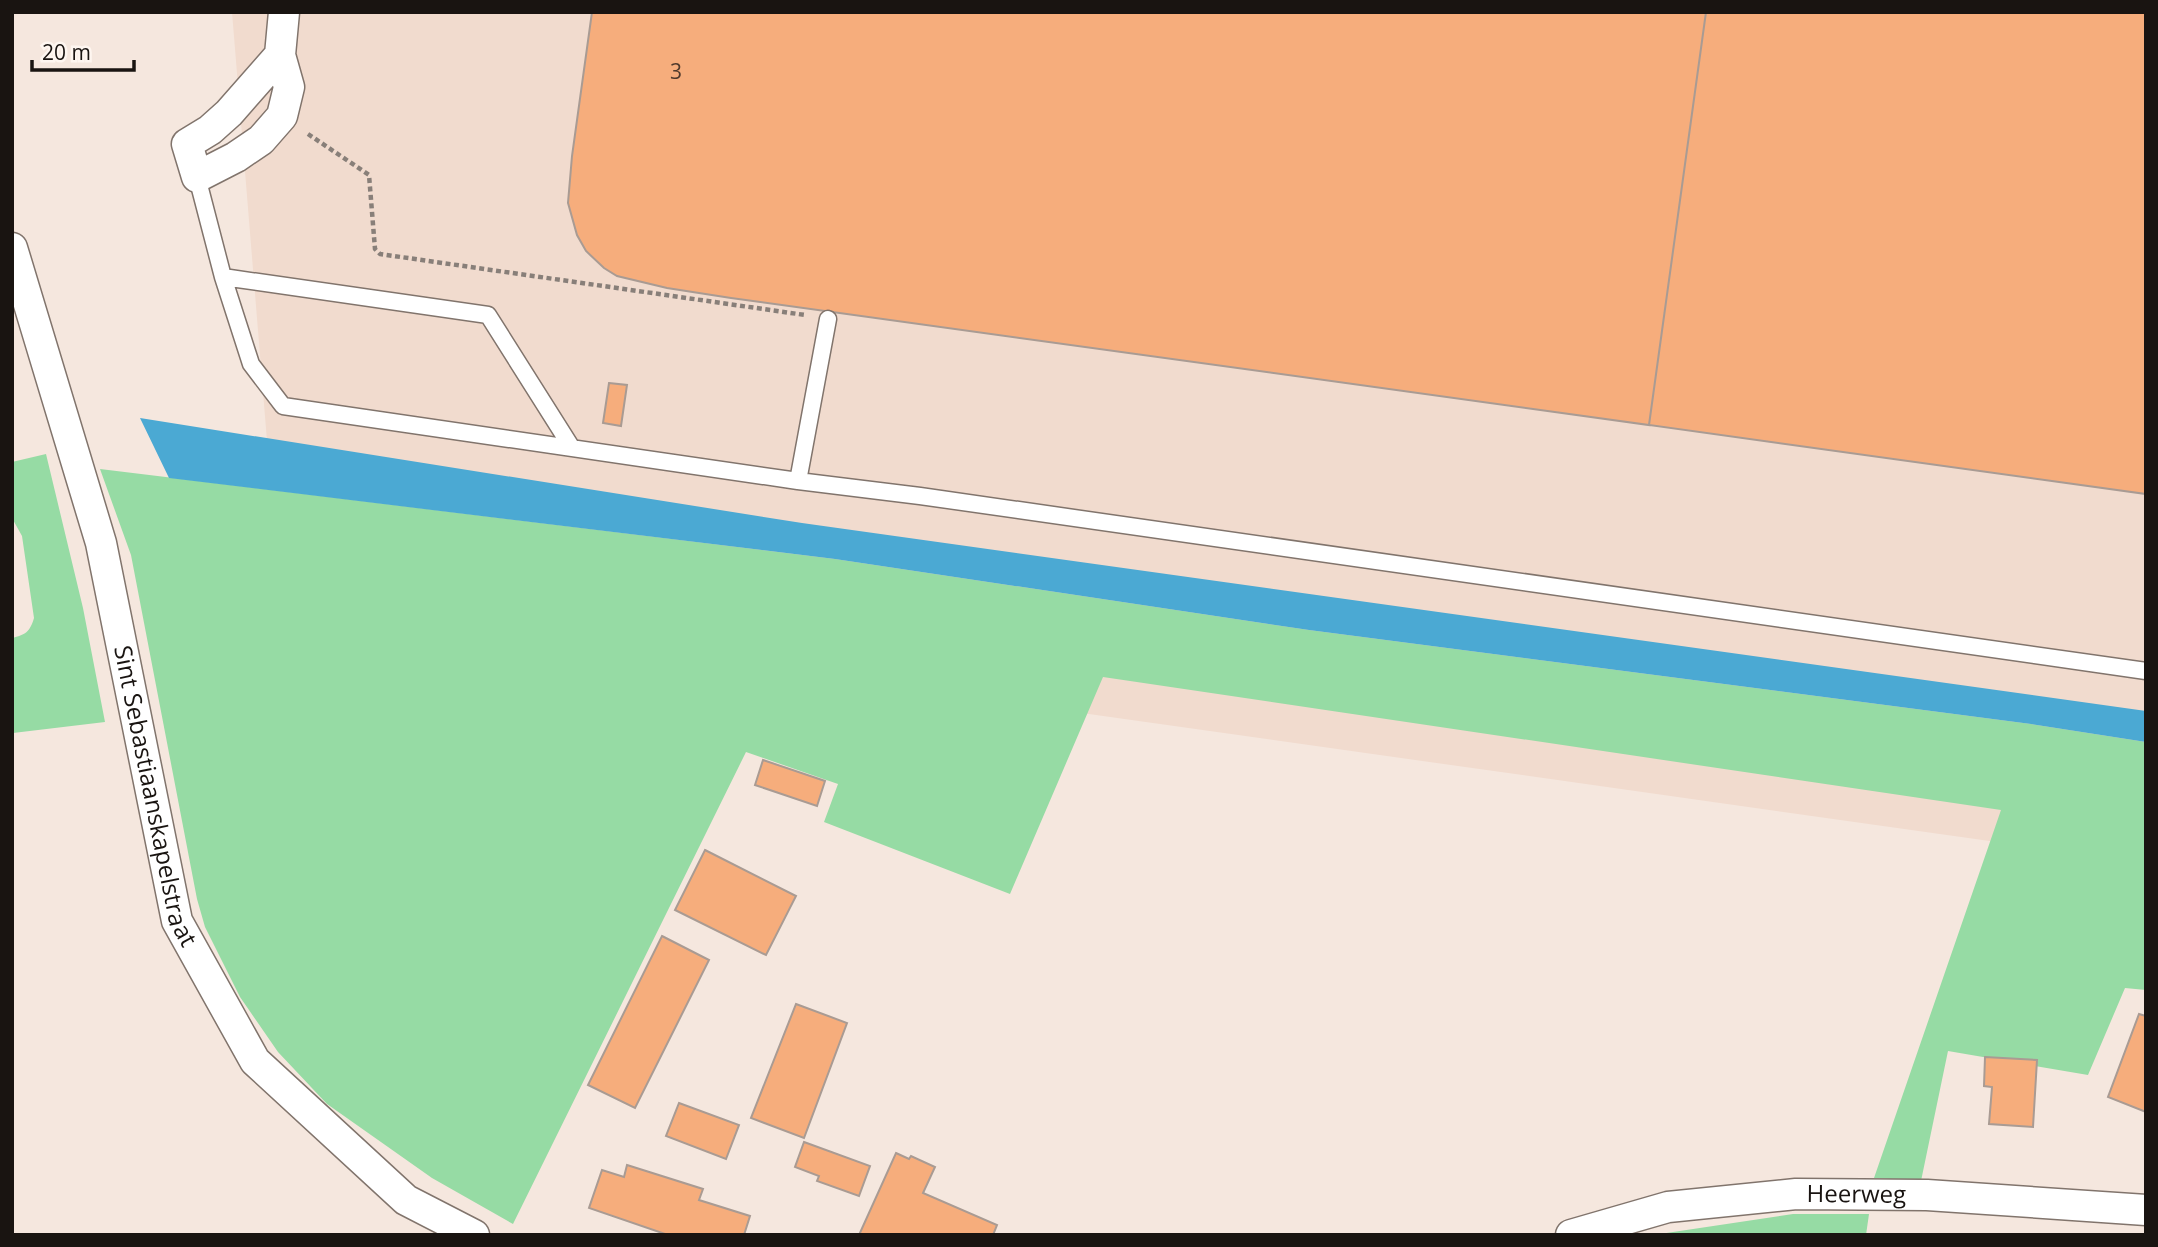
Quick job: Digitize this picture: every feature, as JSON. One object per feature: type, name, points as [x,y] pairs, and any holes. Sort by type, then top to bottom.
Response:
[{"type":"street","points":[[280,55],[229,113],[210,130],[187,144],[197,177],[236,157],[261,140],[282,116],[289,87],[280,55],[284,12]]},
{"type":"street","name":"Sint Sebastiaanskapelstraat","points":[[12,248],[101,543],[177,920],[255,1061],[406,1200],[474,1235]]},
{"type":"street","name":"Heerweg","points":[[1571,1235],[1668,1207],[1796,1194],[1927,1195],[2146,1210]]},
{"type":"lane","points":[[197,177],[223,276],[251,364],[283,405],[799,481],[2146,671]]},
{"type":"lane","points":[[223,276],[488,315],[572,448]]},
{"type":"lane","points":[[799,481],[828,319]]},
{"type":"path","points":[[282,116],[369,175],[375,249],[380,254],[828,319]]},
{"type":"shaded area","points":[[232,12],[2146,12],[2146,863],[280,600]]},
{"type":"green space","points":[[46,454],[83,608],[105,722],[13,733],[12,638],[26,632],[34,618],[22,536],[12,518],[12,462]]},
{"type":"green space","points":[[100,469],[835,559],[1309,630],[2031,724],[2146,742],[2146,990],[2125,988],[2088,1075],[1948,1051],[1921,1181],[1874,1178],[2001,810],[1103,677],[1010,894],[824,822],[838,784],[746,752],[513,1224],[432,1178],[327,1104],[278,1052],[240,997],[205,927],[197,899],[131,555]]},
{"type":"green space","points":[[1793,1214],[1869,1214],[1866,1235],[1653,1235]]},
{"type":"water","points":[[140,418],[802,523],[2146,711],[2146,742],[2031,724],[1309,630],[835,559],[169,478]]},
{"type":"building","points":[[592,12],[1706,12],[1649,425],[731,298],[667,288],[617,276],[586,251],[577,235],[568,203]]},
{"type":"building","points":[[1706,12],[2146,12],[2146,494],[1649,425]]},
{"type":"building","points":[[609,383],[627,385],[621,426],[603,423]]},
{"type":"building","points":[[763,760],[825,781],[817,806],[755,785]]},
{"type":"building","points":[[705,850],[796,896],[766,955],[675,910]]},
{"type":"building","points":[[662,936],[709,960],[635,1108],[588,1085]]},
{"type":"building","points":[[796,1004],[847,1023],[804,1138],[751,1118]]},
{"type":"building","points":[[2139,1014],[2146,1016],[2146,1112],[2108,1097]]},
{"type":"building","points":[[1985,1057],[2037,1060],[2033,1127],[1989,1124],[1992,1087],[1984,1086]]},
{"type":"building","points":[[679,1103],[739,1125],[726,1159],[666,1136]]},
{"type":"building","points":[[804,1142],[870,1166],[859,1196],[817,1181],[819,1176],[795,1167]]},
{"type":"building","points":[[896,1153],[909,1159],[911,1156],[935,1167],[923,1193],[997,1225],[993,1235],[859,1235]]},
{"type":"building","points":[[627,1165],[703,1189],[699,1200],[750,1216],[744,1235],[668,1235],[589,1208],[602,1170],[624,1177]]}]
